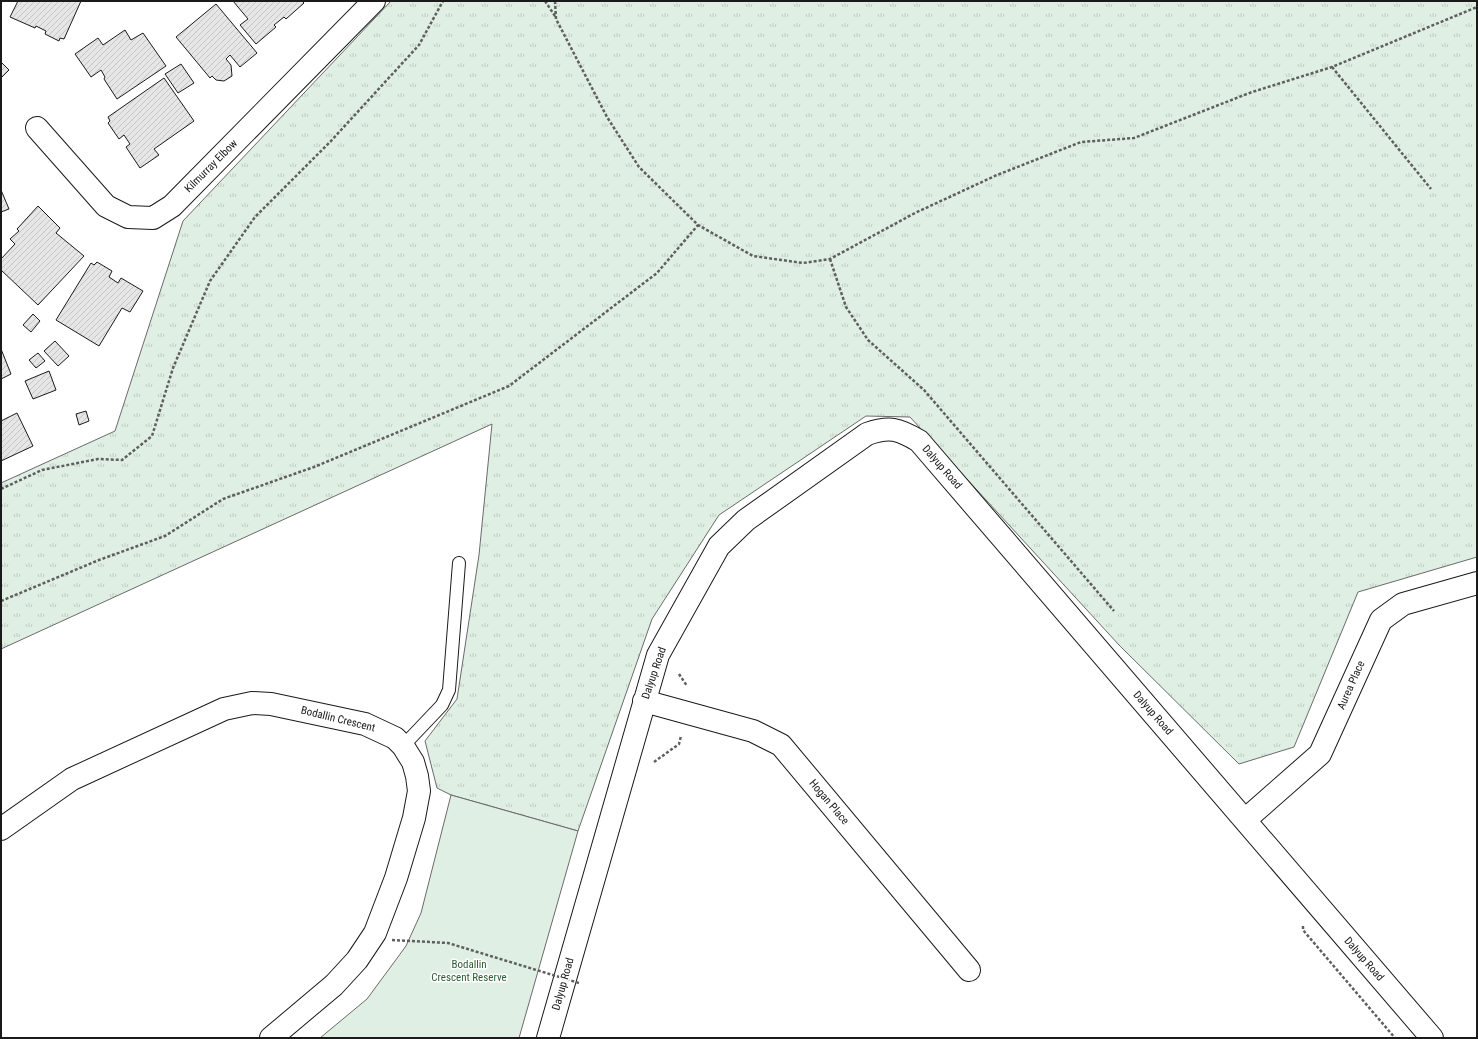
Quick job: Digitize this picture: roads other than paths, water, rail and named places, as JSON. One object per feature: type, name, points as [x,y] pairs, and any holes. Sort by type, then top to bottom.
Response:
[{"type":"street","name":"Kilmurray Elbow","points":[[37,128],[106,206],[128,217],[153,218],[172,206],[374,1]]},
{"type":"street","name":"Dalyup Road","points":[[548,1038],[576,981],[644,701],[658,655],[719,546],[746,520],[867,434],[884,428],[903,431],[920,441],[1432,1038]]},
{"type":"street","name":"Aurea Place","points":[[1245,820],[1320,754],[1381,620],[1403,604],[1477,583]]},
{"type":"street","name":"Hogan Place","points":[[644,701],[753,731],[781,745],[969,970]]},
{"type":"street","name":"Bodallin Crescent","points":[[1,829],[72,779],[224,710],[238,706],[252,703],[272,704],[365,724],[390,735],[403,746],[413,762],[419,791],[414,818],[396,878],[375,933],[356,960],[334,985],[271,1038]]},
{"type":"lane","points":[[403,746],[442,705],[449,690],[459,563]]},
{"type":"park label","name":"Bodallin Crescent Reserve","points":[[469,970]]}]
